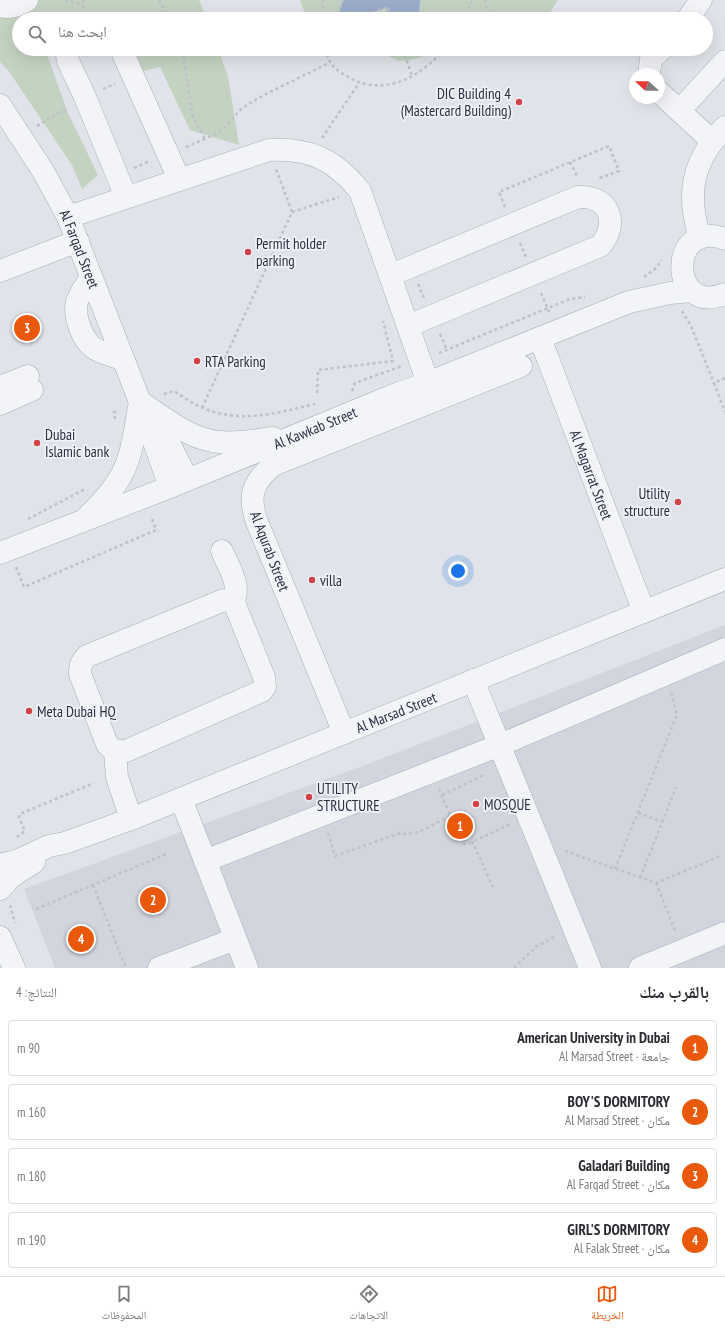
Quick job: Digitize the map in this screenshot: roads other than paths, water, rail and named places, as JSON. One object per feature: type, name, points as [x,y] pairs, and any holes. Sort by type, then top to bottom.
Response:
[{"type":"street","points":[[0,6],[5,8],[17,6],[27,0]]},
{"type":"street","points":[[693,12],[701,0]]},
{"type":"street","points":[[67,56],[126,197]]},
{"type":"street","points":[[124,56],[179,179]]},
{"type":"street","points":[[650,68],[652,59],[655,56]]},
{"type":"street","points":[[680,110],[725,61]]},
{"type":"street","points":[[665,97],[680,110],[718,134],[701,158],[694,178],[692,198],[693,212],[700,238]]},
{"type":"street","name":"Al Farqad Street","points":[[0,105],[43,171],[68,217],[140,402],[178,483]]},
{"type":"street","points":[[68,217],[269,150],[291,149],[312,154],[330,162],[347,174],[360,191],[428,383]]},
{"type":"street","points":[[390,275],[578,197],[587,196],[597,200],[605,207],[610,216],[611,227],[600,246],[408,326]]},
{"type":"street","points":[[725,239],[713,236],[700,238],[686,249],[667,272],[686,284],[692,291],[709,298],[718,297],[725,294]]},
{"type":"street","points":[[0,271],[78,241]]},
{"type":"street","name":"Al Kawkab Street","points":[[5,551],[80,524],[296,436],[399,392],[428,383],[629,302],[667,272]]},
{"type":"street","points":[[92,276],[77,299],[75,314],[85,341],[97,350],[123,359]]},
{"type":"street","name":"Al Magarrat Street","points":[[540,338],[644,612]]},
{"type":"street","name":"Al Aqurab Street","points":[[344,733],[257,522],[252,506],[253,490],[260,476],[273,465],[521,366]]},
{"type":"street","points":[[0,387],[30,383],[0,404]]},
{"type":"street","points":[[80,524],[103,502],[123,475],[133,443],[140,402],[193,435],[206,440],[221,442],[296,436]]},
{"type":"street","points":[[222,551],[236,586],[236,597],[233,602]]},
{"type":"street","name":"Al Marsad Street","points":[[1,880],[57,851],[66,843],[182,799],[725,579]]},
{"type":"street","points":[[138,816],[130,776],[121,751],[107,744],[80,674],[81,664],[87,656],[224,600],[233,602]]},
{"type":"street","points":[[121,751],[262,691],[265,687],[264,677],[233,602]]},
{"type":"street","points":[[205,861],[500,745],[725,649]]},
{"type":"street","points":[[474,680],[590,968]]},
{"type":"street","points":[[182,799],[247,968]]},
{"type":"street","points":[[8,930],[14,968]]},
{"type":"street","points":[[640,968],[725,933]]},
{"type":"street","points":[[159,968],[235,939]]},
{"type":"water","points":[[343,0],[420,0],[419,12],[387,12],[386,8],[374,12],[339,12]]},
{"type":"place","name":"DIC Building 4 (Mastercard Building)","points":[[519,102]]},
{"type":"place","name":"Permit holder parking","points":[[248,252]]},
{"type":"place","name":"Galadari Building","points":[[27,328]]},
{"type":"place","name":"RTA Parking","points":[[197,361]]},
{"type":"place","name":"Dubai Islamic bank","points":[[37,443]]},
{"type":"place","name":"Utility structure","points":[[678,502]]},
{"type":"place","name":"villa","points":[[312,580]]},
{"type":"place","name":"Meta Dubai HQ","points":[[29,711]]},
{"type":"place","name":"UTILITY STRUCTURE","points":[[309,797]]},
{"type":"place","name":"MOSQUE","points":[[476,804]]},
{"type":"place","name":"American University in Dubai","points":[[460,826]]},
{"type":"place","name":"BOY'S DORMITORY","points":[[153,900]]},
{"type":"place","name":"GIRL'S DORMITORY","points":[[81,939]]}]
